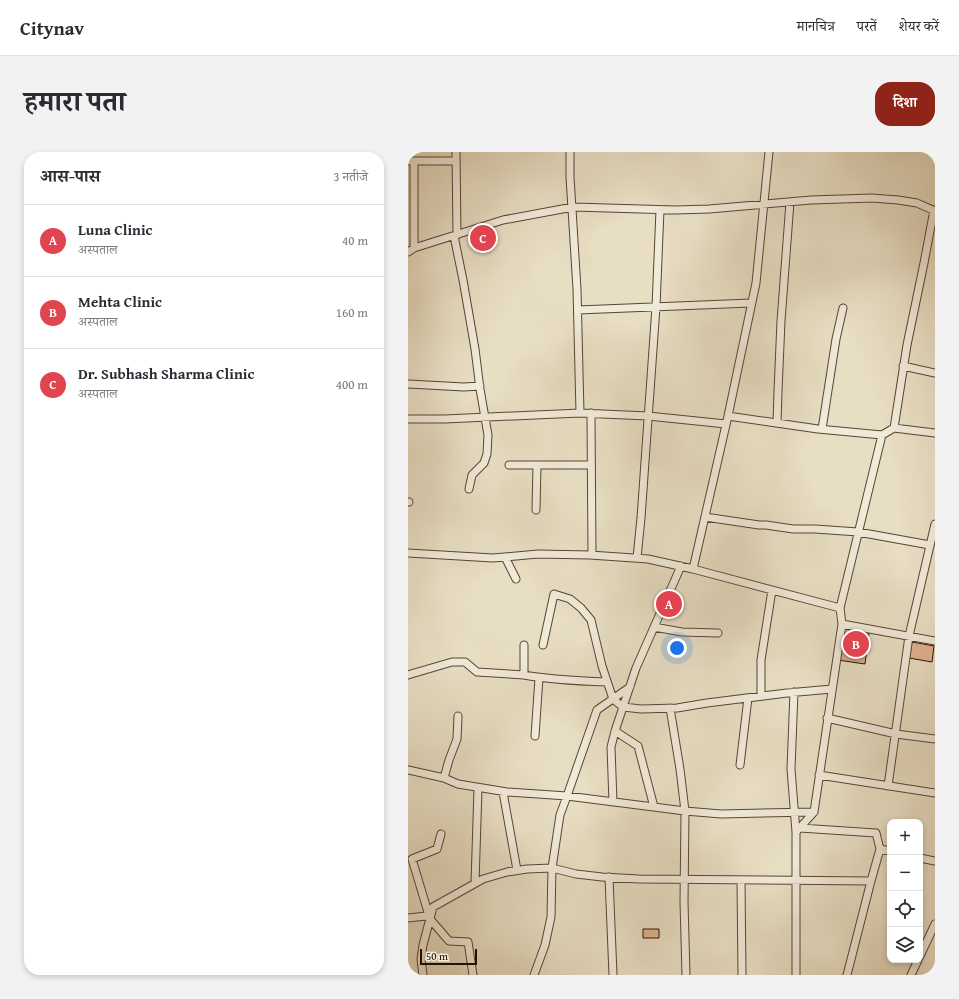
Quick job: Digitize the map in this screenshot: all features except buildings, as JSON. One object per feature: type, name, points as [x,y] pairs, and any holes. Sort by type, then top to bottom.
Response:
[{"type":"street","points":[[456,152],[455,236],[475,349],[484,417],[488,435],[487,454],[484,463],[472,475],[469,489]]},
{"type":"street","points":[[570,152],[570,177],[578,310],[580,413]]},
{"type":"street","points":[[693,569],[756,283],[769,152]]},
{"type":"street","points":[[456,161],[411,162],[411,250],[503,220],[573,207],[660,210],[709,209],[811,200],[872,198],[917,203],[934,210],[907,345],[894,428]]},
{"type":"street","points":[[778,423],[781,321],[790,202]]},
{"type":"street","points":[[637,558],[656,307],[660,210]]},
{"type":"street","points":[[578,310],[752,303]]},
{"type":"street","points":[[822,429],[836,339],[843,308]]},
{"type":"street","points":[[904,366],[935,373]]},
{"type":"street","points":[[408,384],[464,387],[480,386]]},
{"type":"street","points":[[591,413],[592,555]]},
{"type":"street","points":[[408,419],[445,419],[591,413],[778,423],[882,435],[894,428],[935,433]]},
{"type":"street","points":[[798,830],[814,812],[842,624],[840,608],[882,435]]},
{"type":"street","points":[[509,465],[591,465]]},
{"type":"street","points":[[536,465],[536,510]]},
{"type":"street","points":[[704,518],[766,524],[793,529],[858,532],[932,548]]},
{"type":"street","points":[[888,786],[910,636],[932,548],[935,524]]},
{"type":"street","points":[[408,553],[493,558],[538,554],[648,558],[840,608]]},
{"type":"street","points":[[505,557],[516,579]]},
{"type":"street","points":[[613,802],[612,747],[615,731],[636,668],[682,566]]},
{"type":"street","points":[[761,696],[761,660],[772,590]]},
{"type":"street","points":[[543,645],[554,594],[570,599],[581,608],[591,620],[602,666],[613,699],[623,707],[641,709],[670,708],[832,688]]},
{"type":"street","points":[[842,624],[935,641]]},
{"type":"street","points":[[654,627],[682,632],[718,633]]},
{"type":"street","points":[[524,645],[524,675]]},
{"type":"street","points":[[408,675],[452,662],[465,662],[477,672],[607,682]]},
{"type":"street","points":[[535,736],[540,678]]},
{"type":"street","points":[[534,975],[551,917],[552,868],[560,815],[597,710],[630,687]]},
{"type":"street","points":[[794,692],[791,768],[794,813],[798,830],[796,880],[796,975]]},
{"type":"street","points":[[740,765],[748,698]]},
{"type":"street","points":[[670,708],[685,811],[684,880],[686,975]]},
{"type":"street","points":[[444,778],[457,739],[458,716]]},
{"type":"street","points":[[827,718],[896,734],[935,739]]},
{"type":"street","points":[[615,731],[638,746],[654,807]]},
{"type":"street","points":[[408,770],[444,778],[458,784],[503,792],[567,796],[685,811],[721,814],[814,812]]},
{"type":"street","points":[[819,775],[935,793]]},
{"type":"street","points":[[475,883],[478,788]]},
{"type":"street","points":[[503,792],[517,870]]},
{"type":"street","points":[[798,830],[876,833],[880,849],[847,975]]},
{"type":"street","points":[[430,919],[410,858],[437,849],[440,834]]},
{"type":"street","points":[[880,849],[887,850]]},
{"type":"street","points":[[923,859],[935,861]]},
{"type":"street","points":[[423,975],[421,959],[423,945],[434,907],[483,878],[517,870],[552,868],[576,874],[609,877],[684,880],[871,881]]},
{"type":"street","points":[[609,877],[613,975]]},
{"type":"street","points":[[741,880],[742,975]]},
{"type":"street","points":[[408,918],[426,916],[449,941],[468,942],[473,975]]},
{"type":"street","points":[[923,950],[935,924]]},
{"type":"street","points":[[911,975],[917,963]]},
{"type":"place","name":"Dr. Subhash Sharma Clinic","points":[[483,238]]},
{"type":"place","name":"Luna Clinic","points":[[669,604]]},
{"type":"place","name":"Mehta Clinic","points":[[856,644]]}]
